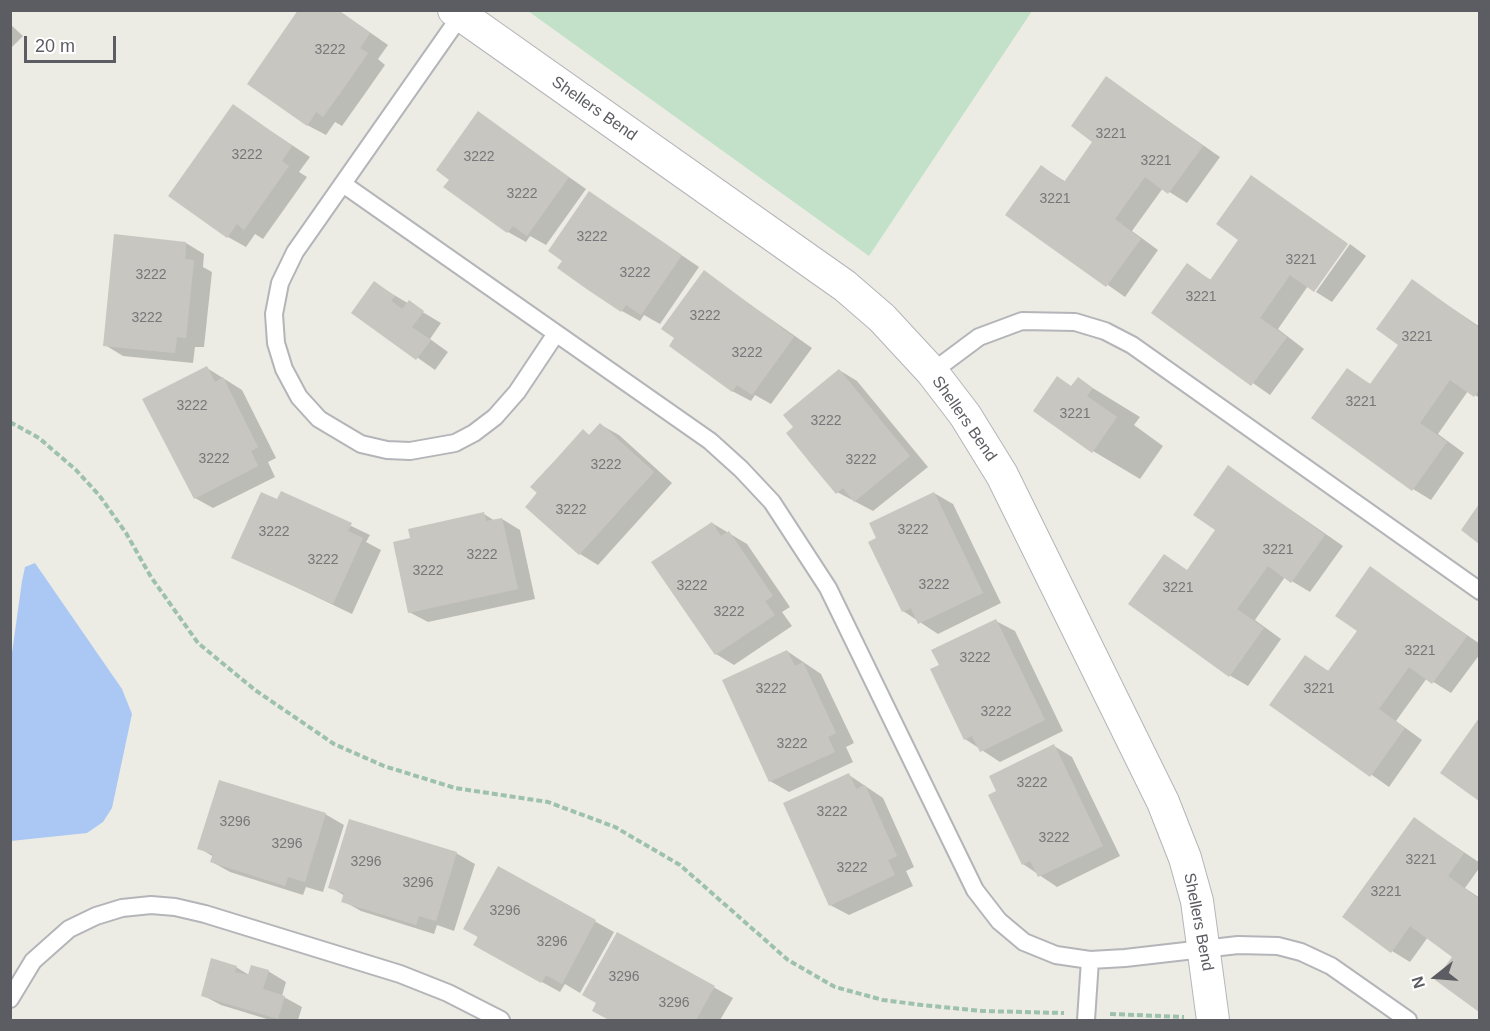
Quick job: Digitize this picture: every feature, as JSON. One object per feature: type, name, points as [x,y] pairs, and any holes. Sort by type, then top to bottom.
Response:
[{"type":"street","name":"Shellers Bend","points":[[457,13],[845,286],[882,318],[932,372],[965,414],[1002,475],[1163,802],[1185,858],[1197,901],[1213,1019]]},
{"type":"lane","points":[[457,13],[295,252],[280,283],[274,314],[276,343],[284,369],[299,397],[319,419],[361,444],[387,450],[410,451],[455,443],[474,433],[495,417],[517,392],[555,335]]},
{"type":"lane","points":[[343,184],[555,335],[710,441],[741,468],[772,502],[828,588],[975,890],[999,921],[1024,942],[1056,955],[1090,960],[1255,944],[1301,952],[1331,966],[1408,1020]]},
{"type":"lane","points":[[932,372],[979,337],[1022,321],[1076,322],[1104,331],[1132,345],[1479,591]]},
{"type":"lane","points":[[10,999],[33,961],[69,929],[96,916],[122,908],[151,905],[176,907],[206,914],[400,974],[448,993],[501,1020]]},
{"type":"lane","points":[[1086,1017],[1090,960]]},
{"type":"path","points":[[10,422],[39,438],[76,470],[99,495],[126,533],[151,577],[198,643],[255,690],[334,744],[384,766],[455,788],[548,802],[615,827],[680,865],[788,960],[835,987],[883,1000],[982,1011],[1086,1017],[1213,1019]]},
{"type":"green space","points":[[528,11],[1032,11],[869,256]]},
{"type":"water","points":[[35,563],[122,689],[132,714],[112,808],[103,822],[87,833],[11,841],[11,660],[25,567]]},
{"type":"building","points":[[298,10],[338,10],[370,33],[360,48],[368,53],[323,117],[316,112],[307,126],[247,84]]},
{"type":"building","points":[[1106,76],[1203,146],[1168,194],[1145,177],[1115,219],[1141,239],[1106,287],[1005,215],[1041,165],[1064,182],[1092,142],[1071,126]]},
{"type":"building","points":[[233,104],[292,146],[282,161],[289,166],[244,230],[237,224],[227,238],[168,196]]},
{"type":"building","points":[[478,111],[569,177],[527,236],[513,226],[507,233],[443,187],[449,180],[436,170]]},
{"type":"building","points":[[1251,175],[1348,244],[1314,292],[1290,275],[1260,318],[1287,337],[1251,386],[1151,313],[1187,263],[1210,280],[1238,240],[1216,224]]},
{"type":"building","points":[[589,191],[682,255],[641,315],[626,305],[621,312],[588,290],[557,268],[562,261],[548,251]]},
{"type":"building","points":[[114,234],[186,242],[185,259],[194,260],[186,338],[177,337],[175,353],[103,346]]},
{"type":"building","points":[[704,270],[794,337],[752,395],[737,385],[732,392],[669,346],[674,338],[661,329]]},
{"type":"building","points":[[1412,279],[1479,328],[1479,390],[1474,397],[1450,380],[1420,423],[1447,442],[1412,491],[1311,418],[1347,368],[1370,384],[1398,345],[1376,329]]},
{"type":"building","points":[[374,281],[395,296],[391,301],[402,309],[409,300],[424,311],[412,327],[431,340],[416,360],[351,313]]},
{"type":"building","points":[[207,366],[215,382],[223,377],[258,447],[251,451],[258,466],[194,499],[142,399]]},
{"type":"building","points":[[839,369],[910,456],[854,502],[843,488],[836,494],[811,464],[786,433],[793,427],[783,415]]},
{"type":"building","points":[[1057,376],[1071,386],[1078,377],[1093,388],[1087,396],[1117,417],[1092,453],[1033,411]]},
{"type":"building","points":[[600,423],[654,472],[579,555],[525,507],[537,493],[530,487],[583,429],[589,435]]},
{"type":"building","points":[[1228,465],[1325,535],[1291,583],[1268,566],[1237,609],[1264,628],[1229,677],[1128,604],[1164,554],[1187,570],[1215,530],[1193,515]]},
{"type":"building","points":[[281,491],[352,523],[348,531],[363,538],[333,604],[231,558],[261,492],[277,499]]},
{"type":"building","points":[[934,492],[983,593],[918,624],[911,608],[902,612],[868,542],[876,538],[869,523]]},
{"type":"building","points":[[1479,504],[1479,544],[1461,530]]},
{"type":"building","points":[[484,512],[486,521],[502,518],[518,589],[408,613],[393,542],[410,538],[408,529]]},
{"type":"building","points":[[712,522],[721,536],[729,531],[773,596],[765,601],[775,615],[715,655],[651,562]]},
{"type":"building","points":[[1370,566],[1467,636],[1432,684],[1409,667],[1379,709],[1405,728],[1370,777],[1269,705],[1305,655],[1328,671],[1357,631],[1335,616]]},
{"type":"building","points":[[996,619],[1045,720],[980,752],[972,736],[964,740],[930,669],[939,665],[931,650]]},
{"type":"building","points":[[787,650],[795,666],[803,662],[836,733],[828,737],[835,752],[769,782],[722,680]]},
{"type":"building","points":[[1479,718],[1479,801],[1440,773]]},
{"type":"building","points":[[1054,744],[1103,846],[1038,877],[1030,861],[1022,865],[988,795],[996,791],[989,776]]},
{"type":"building","points":[[849,773],[856,789],[865,785],[897,856],[888,860],[895,875],[829,906],[783,803]]},
{"type":"building","points":[[219,780],[326,813],[305,882],[288,877],[285,886],[210,862],[213,854],[197,849]]},
{"type":"building","points":[[1414,817],[1464,853],[1448,876],[1479,899],[1479,1012],[1435,980],[1452,957],[1410,926],[1391,953],[1342,917]]},
{"type":"building","points":[[349,819],[457,852],[436,921],[419,916],[416,925],[341,902],[344,893],[328,888]]},
{"type":"building","points":[[498,866],[596,920],[562,984],[546,975],[541,983],[473,945],[478,937],[463,929]]},
{"type":"building","points":[[617,932],[715,986],[696,1020],[609,1020],[592,1011],[596,1003],[582,995]]},
{"type":"building","points":[[211,958],[237,966],[235,972],[248,975],[251,965],[269,970],[263,989],[285,996],[278,1019],[201,996]]}]
